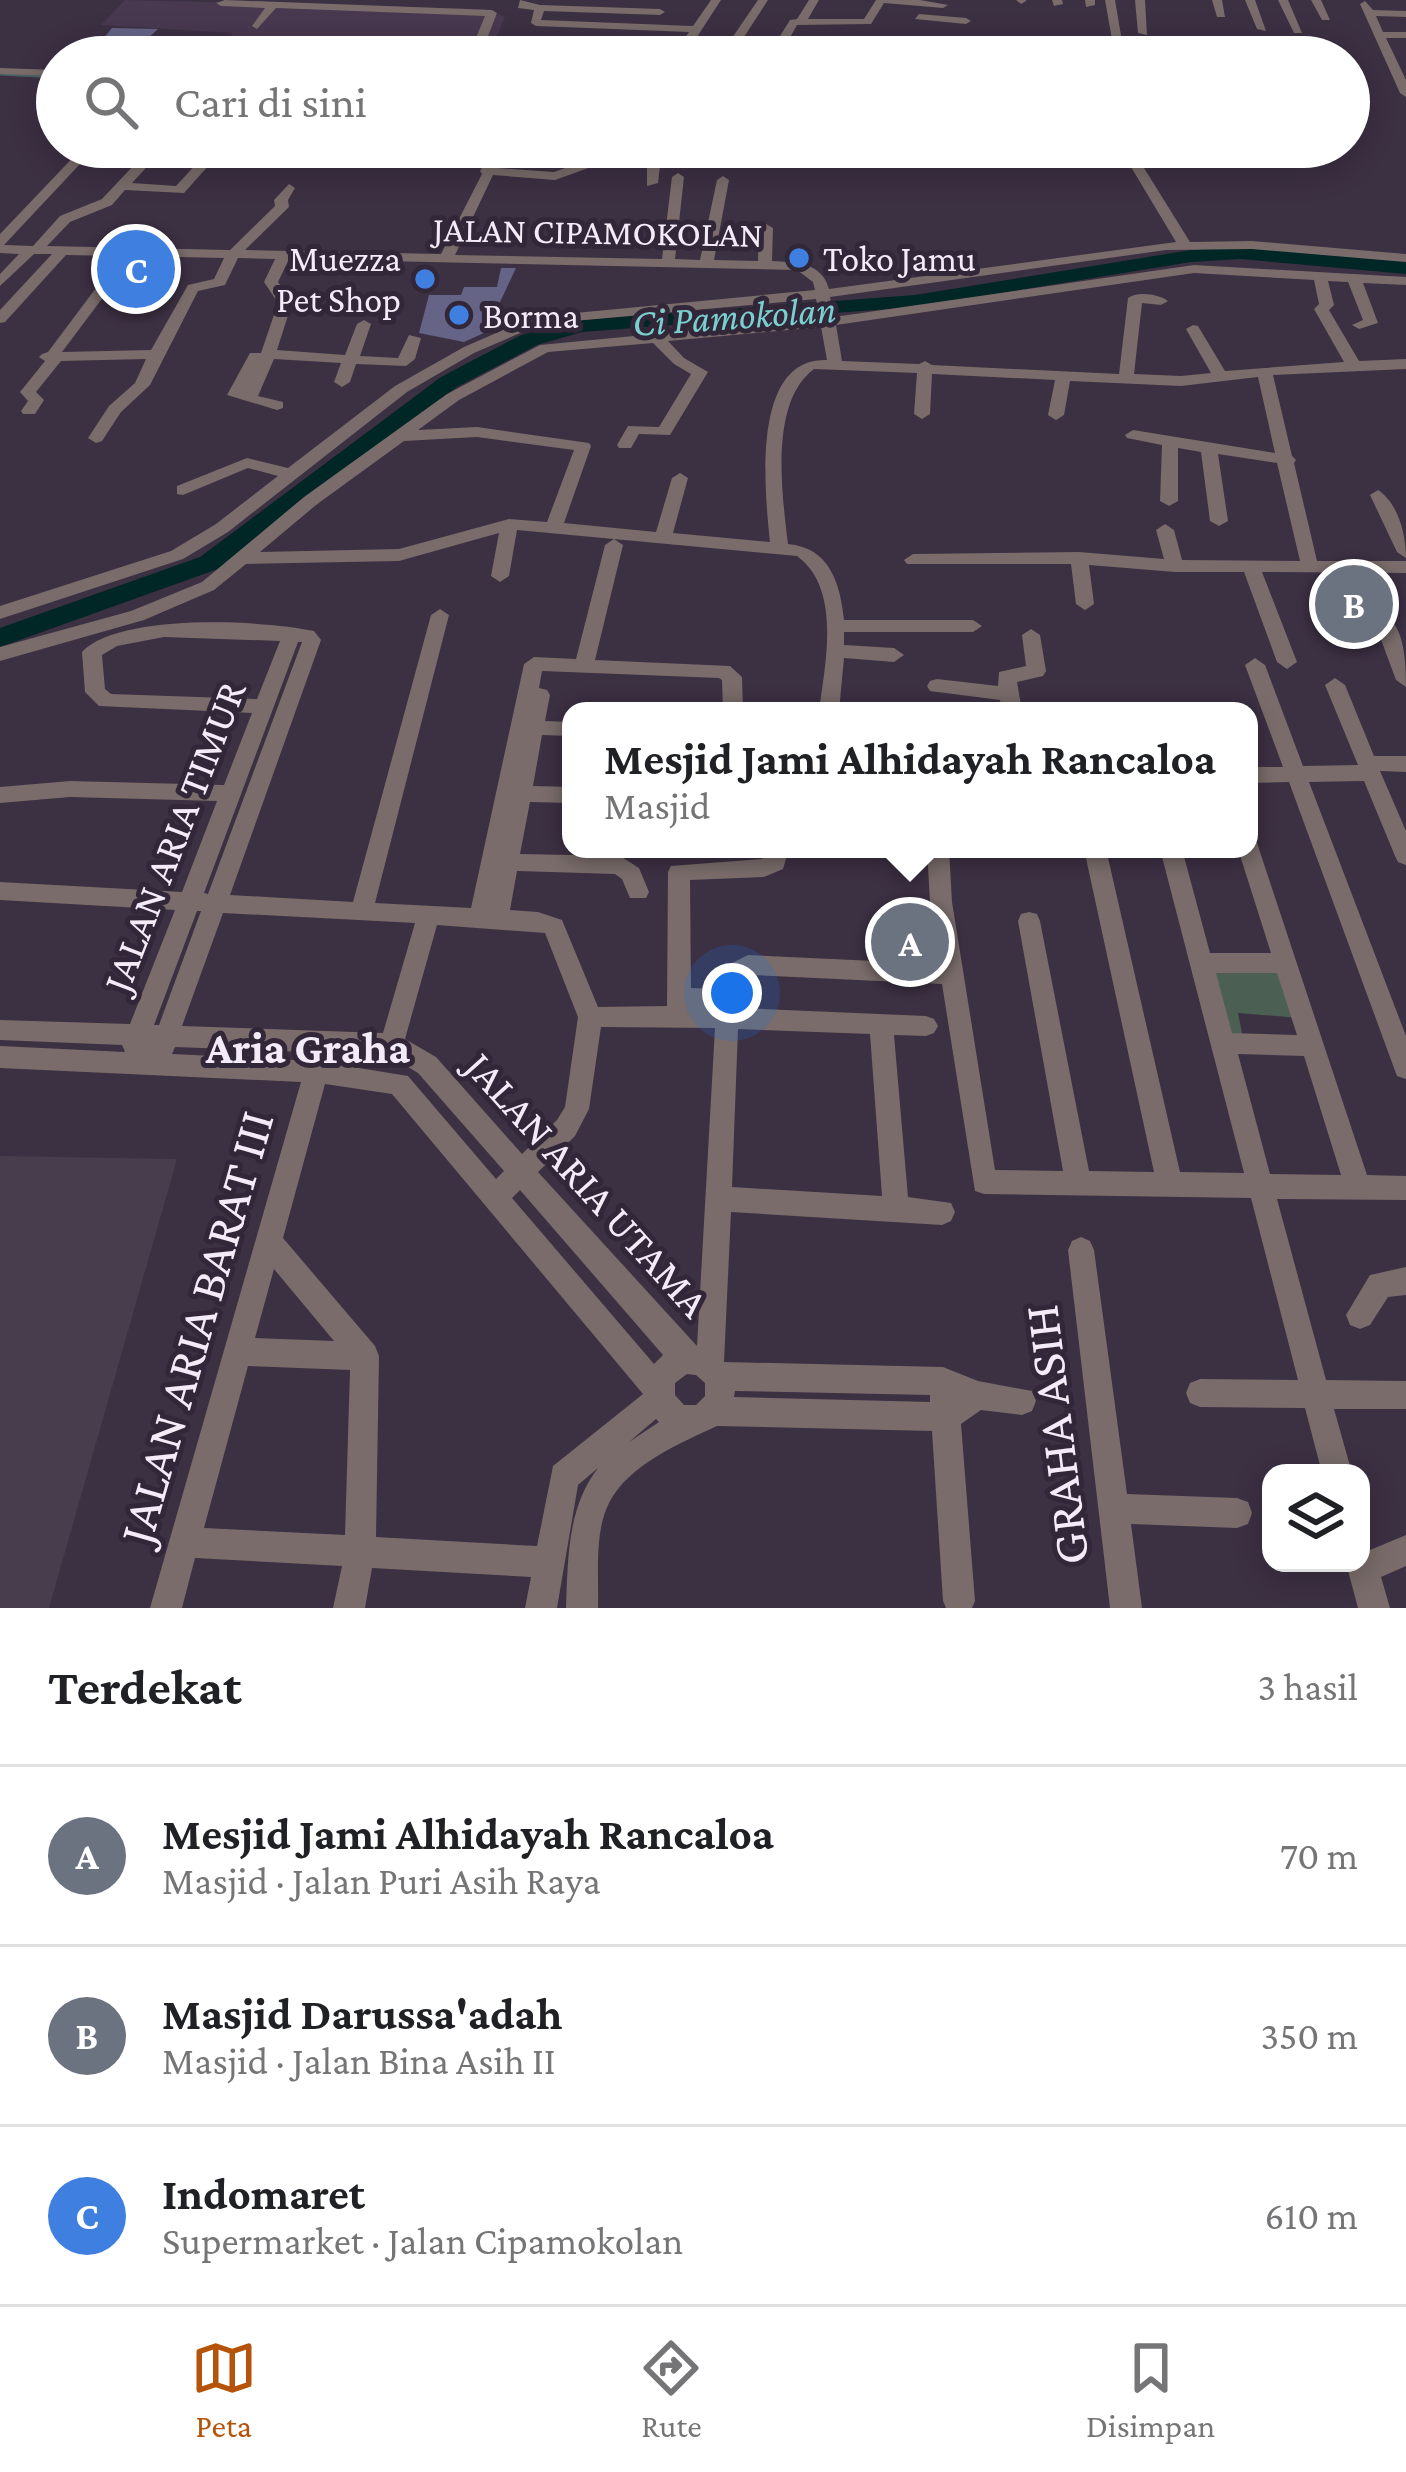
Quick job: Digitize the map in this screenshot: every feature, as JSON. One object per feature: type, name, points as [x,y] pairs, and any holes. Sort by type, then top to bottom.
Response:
[{"type":"street","points":[[302,0],[482,6],[488,0]]},
{"type":"street","points":[[525,0],[522,6],[660,12]]},
{"type":"street","points":[[641,36],[669,0]]},
{"type":"street","points":[[691,36],[716,0]]},
{"type":"street","points":[[739,36],[763,0]]},
{"type":"street","points":[[801,21],[814,0]]},
{"type":"street","points":[[784,36],[791,24],[801,21],[867,22],[881,0],[943,5]]},
{"type":"street","points":[[1110,0],[1117,36]]},
{"type":"street","points":[[1140,0],[1143,33]]},
{"type":"street","points":[[1217,0],[1221,15]]},
{"type":"street","points":[[1250,0],[1262,29]]},
{"type":"street","points":[[1283,0],[1298,31]]},
{"type":"street","points":[[1316,0],[1325,18]]},
{"type":"street","points":[[1350,0],[1378,35],[1406,93]]},
{"type":"street","points":[[221,3],[492,13],[483,36]]},
{"type":"street","points":[[250,36],[264,3]]},
{"type":"street","points":[[528,36],[540,8]]},
{"type":"street","points":[[1364,12],[1406,14]]},
{"type":"street","points":[[875,14],[966,21]]},
{"type":"street","points":[[536,23],[695,29]]},
{"type":"street","points":[[1378,35],[1406,35]]},
{"type":"street","points":[[1390,60],[1406,60]]},
{"type":"street","points":[[0,71],[36,72]]},
{"type":"street","points":[[0,246],[71,168]]},
{"type":"street","points":[[0,282],[60,223],[101,206],[138,168]]},
{"type":"street","points":[[122,186],[179,190],[200,168]]},
{"type":"street","points":[[446,259],[488,168]]},
{"type":"street","points":[[486,171],[558,176],[578,168]]},
{"type":"street","points":[[652,183],[654,168]]},
{"type":"street","points":[[1138,168],[1185,244]]},
{"type":"street","points":[[668,263],[678,176]]},
{"type":"street","points":[[706,263],[723,181]]},
{"type":"street","points":[[96,438],[115,409],[145,381],[194,286],[220,282],[233,254],[282,207],[289,188]]},
{"type":"street","points":[[765,263],[766,228]]},
{"type":"street","points":[[0,654],[137,616],[208,586],[443,399],[545,348],[658,338],[1185,244],[1254,238],[1406,258]]},
{"type":"street","name":"JALAN CIPAMOKOLAN","points":[[0,246],[765,263],[807,268],[817,276],[826,308]]},
{"type":"street","points":[[0,320],[63,250]]},
{"type":"street","points":[[29,411],[36,400],[28,392],[130,252]]},
{"type":"street","points":[[271,346],[285,303],[271,282],[284,255]]},
{"type":"street","points":[[0,613],[177,555],[222,528],[287,473],[413,386],[498,336],[538,320],[826,308],[1194,269],[1406,281]]},
{"type":"street","points":[[1319,275],[1327,305],[1321,309],[1354,366]]},
{"type":"street","points":[[1354,279],[1371,322],[1359,326]]},
{"type":"street","points":[[1126,377],[1135,298],[1162,301]]},
{"type":"street","points":[[826,308],[835,363]]},
{"type":"street","points":[[342,382],[364,325]]},
{"type":"street","points":[[1193,329],[1221,377]]},
{"type":"street","points":[[277,405],[236,397],[260,348],[353,361],[404,362],[414,338]]},
{"type":"street","points":[[625,445],[635,429],[664,432],[707,375],[679,361],[658,338]]},
{"type":"street","points":[[53,355],[156,354]]},
{"type":"street","points":[[780,549],[776,440],[782,391],[804,367],[932,361],[1181,381],[1264,371],[1406,364]]},
{"type":"street","points":[[922,415],[932,361]]},
{"type":"street","points":[[1264,371],[1310,567]]},
{"type":"street","points":[[1056,415],[1064,374]]},
{"type":"street","points":[[413,386],[443,399]]},
{"type":"street","points":[[398,436],[477,432],[583,446],[554,526]]},
{"type":"street","points":[[1132,435],[1288,460]]},
{"type":"street","points":[[1169,501],[1171,442]]},
{"type":"street","points":[[1209,450],[1219,521]]},
{"type":"street","points":[[183,490],[247,463],[287,473]]},
{"type":"street","points":[[663,537],[680,478]]},
{"type":"street","points":[[1378,496],[1406,552]]},
{"type":"street","points":[[245,558],[399,555],[509,524],[780,549],[815,559],[838,626],[830,702]]},
{"type":"street","points":[[500,576],[509,524]]},
{"type":"street","points":[[1165,530],[1175,566]]},
{"type":"street","points":[[585,663],[614,545]]},
{"type":"street","points":[[914,560],[1079,558],[1175,566],[1406,567]]},
{"type":"street","points":[[1079,558],[1084,604]]},
{"type":"street","points":[[1251,567],[1287,662]]},
{"type":"street","points":[[362,910],[440,615]]},
{"type":"street","points":[[1382,618],[1406,680]]},
{"type":"street","points":[[838,626],[973,626]]},
{"type":"street","points":[[265,706],[106,701],[95,692],[92,652],[104,642],[146,632],[302,638]]},
{"type":"street","points":[[937,686],[1010,702],[1008,673],[1036,671],[1031,635]]},
{"type":"street","name":"JALAN ARIA TIMUR","points":[[126,1063],[265,706],[302,638]]},
{"type":"street","name":"JALAN ARIA TIMUR","points":[[156,1065],[271,754],[302,638]]},
{"type":"street","points":[[835,651],[894,655]]},
{"type":"street","points":[[489,918],[527,727],[545,663],[728,673],[732,702]]},
{"type":"street","points":[[1255,665],[1406,1068]]},
{"type":"street","points":[[1335,685],[1404,846]]},
{"type":"street","points":[[527,727],[562,729]]},
{"type":"street","points":[[247,752],[271,754]]},
{"type":"street","points":[[1258,775],[1406,764]]},
{"type":"street","points":[[0,795],[70,789],[230,794]]},
{"type":"street","points":[[513,794],[562,795]]},
{"type":"street","points":[[679,1007],[680,872],[764,868],[776,858]]},
{"type":"street","points":[[939,858],[982,1178],[991,1185],[1406,1188]]},
{"type":"street","points":[[1097,858],[1170,1186]]},
{"type":"street","points":[[1175,858],[1335,1464]]},
{"type":"street","points":[[1252,858],[1358,1188]]},
{"type":"street","points":[[500,862],[620,865],[631,874],[638,892]]},
{"type":"street","points":[[0,891],[489,918],[554,927],[590,1017],[572,1123],[496,1196]]},
{"type":"street","points":[[0,1030],[392,1044],[428,916]]},
{"type":"street","points":[[1029,921],[1079,1185]]},
{"type":"street","points":[[1204,963],[1286,963]]},
{"type":"street","points":[[590,1017],[737,999],[740,970],[748,965],[953,975]]},
{"type":"street","points":[[679,1007],[728,1018],[926,1026]]},
{"type":"street","points":[[582,1608],[586,1546],[598,1495],[607,1479],[718,1400],[705,1367],[728,1018]]},
{"type":"street","points":[[880,1023],[896,1208]]},
{"type":"street","points":[[1225,1043],[1312,1046]]},
{"type":"street","name":"JALAN ARIA UTAMA","points":[[392,1044],[427,1065],[705,1367],[943,1381],[979,1395],[1022,1400]]},
{"type":"street","name":"JALAN ARIA UTAMA","points":[[0,1057],[316,1072],[399,1084],[661,1394]]},
{"type":"street","name":"JALAN ARIA BARAT III","points":[[166,1608],[316,1072]]},
{"type":"street","points":[[717,1199],[942,1212]]},
{"type":"street","points":[[269,1243],[365,1356],[360,1551],[349,1608]]},
{"type":"street","name":"GRAHA ASIH","points":[[1081,1250],[1126,1608]]},
{"type":"street","points":[[1360,1316],[1380,1285],[1406,1282]]},
{"type":"street","points":[[240,1352],[365,1356]]},
{"type":"street","points":[[705,1367],[666,1370],[661,1394],[666,1408],[699,1416],[946,1417],[979,1395]]},
{"type":"street","points":[[943,1381],[959,1601]]},
{"type":"street","points":[[541,1608],[565,1477],[661,1394]]},
{"type":"street","points":[[1200,1394],[1406,1395]]},
{"type":"street","points":[[1111,1508],[1237,1513]]},
{"type":"street","points":[[187,1542],[546,1562]]},
{"type":"street","points":[[1370,1563],[1406,1550]]},
{"type":"street","points":[[1364,1572],[1374,1608]]},
{"type":"shaded area","points":[[125,0],[485,9],[505,17],[497,36],[231,36],[233,33],[101,25]]},
{"type":"shaded area","points":[[0,1156],[177,1159],[49,1608],[0,1608]]},
{"type":"green space","points":[[1208,965],[1284,967],[1300,1018],[1238,1013],[1243,1038],[1227,1038]]},
{"type":"building","points":[[112,28],[158,29],[150,36],[105,36]]},
{"type":"building","name":"Borma","points":[[501,268],[516,268],[486,332],[464,342],[419,333],[429,295],[461,295],[464,287],[497,287]]},
{"type":"building","points":[[1348,588],[1377,596],[1372,613],[1332,612],[1334,593],[1348,593]]},
{"type":"building","points":[[907,906],[926,908],[928,953],[922,959],[884,957],[892,921],[907,922]]},
{"type":"waterway","points":[[0,74],[36,76]]},
{"type":"waterway","name":"Ci Pamokolan","points":[[0,638],[209,563],[449,382],[529,340],[581,326],[915,301],[1191,256],[1241,253],[1406,268]]},
{"type":"place","name":"Toko Jamu","points":[[799,258]]},
{"type":"place","name":"Indomaret","points":[[136,269]]},
{"type":"place","name":"Muezza Pet Shop","points":[[425,279]]},
{"type":"place","name":"Borma","points":[[459,315]]},
{"type":"place","name":"Masjid Darussa'adah","points":[[1354,604]]},
{"type":"place","name":"Mesjid Jami Alhidayah Rancaloa","points":[[910,942]]},
{"type":"district","name":"Aria Graha","points":[[308,1047]]}]
